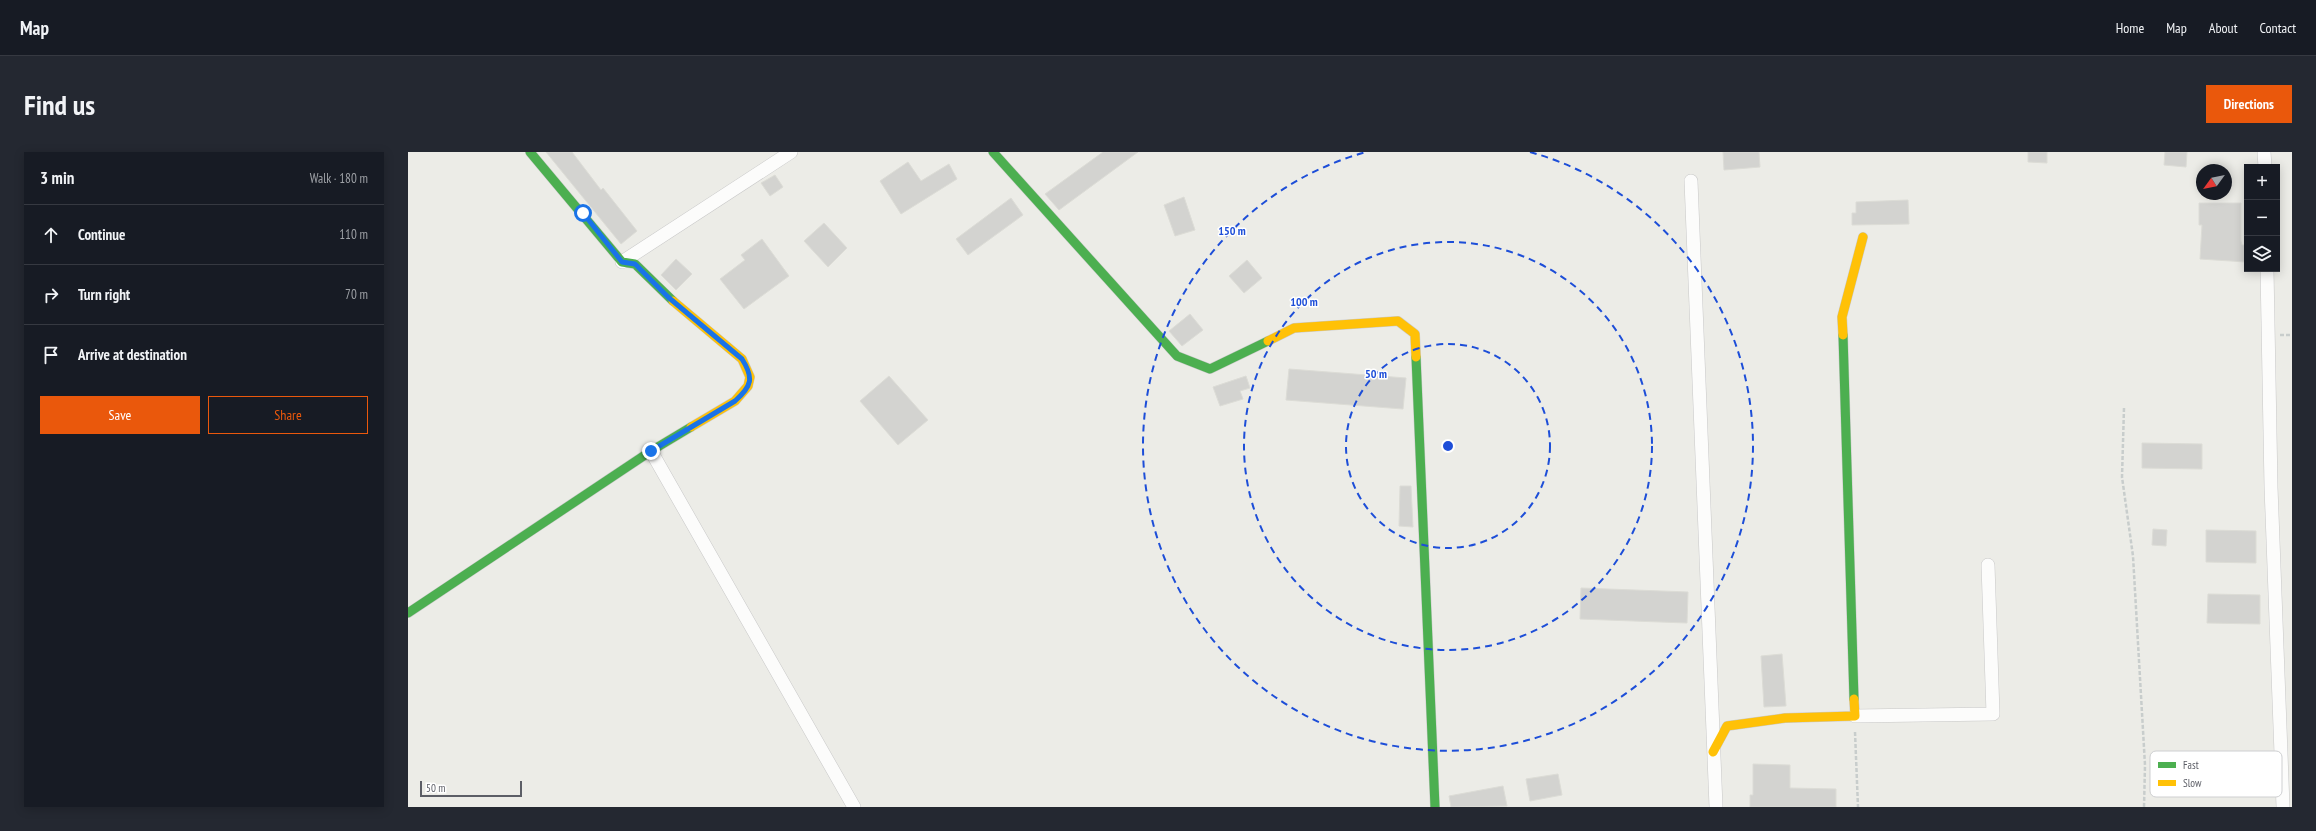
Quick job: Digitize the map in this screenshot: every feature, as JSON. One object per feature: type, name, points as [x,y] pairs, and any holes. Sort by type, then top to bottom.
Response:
[{"type":"street","points":[[408,613],[651,451],[735,401],[746,392],[750,380],[750,372],[742,359],[668,297],[635,264],[622,262],[583,213],[530,152]]},
{"type":"street","points":[[622,262],[791,152]]},
{"type":"street","points":[[993,152],[1177,356],[1210,369],[1294,328],[1398,322],[1415,334],[1435,807]]},
{"type":"street","points":[[2264,152],[2265,164]]},
{"type":"street","points":[[1691,181],[1716,807]]},
{"type":"street","points":[[1855,716],[1842,317],[1863,237]]},
{"type":"street","points":[[2267,272],[2270,487],[2281,751]]},
{"type":"street","points":[[651,451],[854,807]]},
{"type":"street","points":[[1714,752],[1727,726],[1785,718],[1993,714],[1988,565]]},
{"type":"street","points":[[2282,782],[2283,807]]},
{"type":"path","points":[[2124,408],[2122,477],[2134,556],[2145,765],[2144,807]]},
{"type":"path","points":[[1855,716],[1858,807]]},
{"type":"building","points":[[546,152],[572,152],[601,190],[603,188],[637,231],[621,244]]},
{"type":"building","points":[[1103,152],[1138,152],[1059,210],[1045,194]]},
{"type":"building","points":[[1723,152],[1759,152],[1760,167],[1724,170]]},
{"type":"building","points":[[2028,152],[2047,152],[2047,163],[2028,162]]},
{"type":"building","points":[[2165,152],[2187,152],[2186,167],[2164,165]]},
{"type":"building","points":[[908,162],[921,181],[949,164],[957,179],[901,214],[880,181]]},
{"type":"building","points":[[775,175],[783,187],[770,196],[761,183]]},
{"type":"building","points":[[1184,197],[1195,230],[1175,236],[1164,205]]},
{"type":"building","points":[[1011,198],[1023,215],[968,255],[956,239]]},
{"type":"building","points":[[1908,200],[1909,224],[1852,225],[1852,213],[1856,213],[1856,202]]},
{"type":"building","points":[[2199,203],[2241,203],[2241,241],[2242,245],[2244,245],[2244,262],[2200,259],[2202,225],[2199,225]]},
{"type":"building","points":[[824,223],[847,248],[828,267],[804,241]]},
{"type":"building","points":[[762,239],[789,276],[744,309],[720,279],[745,260],[741,255]]},
{"type":"building","points":[[676,259],[692,274],[676,290],[661,275]]},
{"type":"building","points":[[1247,260],[1262,278],[1244,293],[1229,276]]},
{"type":"building","points":[[1190,314],[1203,330],[1182,346],[1169,331]]},
{"type":"building","points":[[1289,369],[1406,378],[1403,409],[1286,400]]},
{"type":"building","points":[[889,376],[928,420],[898,445],[860,401]]},
{"type":"building","points":[[1246,376],[1250,388],[1240,391],[1243,399],[1220,406],[1213,387]]},
{"type":"building","points":[[2142,443],[2202,444],[2202,469],[2142,468]]},
{"type":"building","points":[[1400,486],[1411,486],[1413,527],[1399,526]]},
{"type":"building","points":[[2153,529],[2167,530],[2166,546],[2152,545]]},
{"type":"building","points":[[2206,530],[2256,531],[2256,563],[2206,562]]},
{"type":"building","points":[[1581,588],[1688,592],[1687,623],[1580,619]]},
{"type":"building","points":[[2208,594],[2260,595],[2260,624],[2207,623]]},
{"type":"building","points":[[1782,654],[1786,706],[1764,707],[1761,656]]},
{"type":"building","points":[[1753,764],[1790,765],[1790,788],[1836,789],[1836,807],[1750,807],[1750,795],[1753,795]]},
{"type":"building","points":[[1558,774],[1562,795],[1530,801],[1526,779]]},
{"type":"building","points":[[1503,786],[1507,806],[1451,807],[1449,796]]},
{"type":"traffic: fast","points":[[530,152],[622,262],[635,264],[673,301]]},
{"type":"traffic: fast","points":[[993,152],[1177,356],[1210,369],[1268,341]]},
{"type":"traffic: fast","points":[[1843,335],[1854,699]]},
{"type":"traffic: fast","points":[[1416,357],[1435,807]]},
{"type":"traffic: fast","points":[[408,613],[651,451],[691,427]]},
{"type":"traffic: slow","points":[[1843,335],[1842,317],[1863,237]]},
{"type":"traffic: slow","points":[[673,301],[742,359],[750,377],[748,386],[735,401],[691,427]]},
{"type":"traffic: slow","points":[[1268,341],[1294,328],[1398,321],[1415,334],[1416,357]]},
{"type":"traffic: slow","points":[[1713,752],[1727,726],[1785,718],[1855,716],[1854,699]]},
{"type":"route","points":[[583,213],[622,262],[635,264],[668,297],[742,359],[750,372],[750,380],[746,392],[735,401],[651,451]]}]
